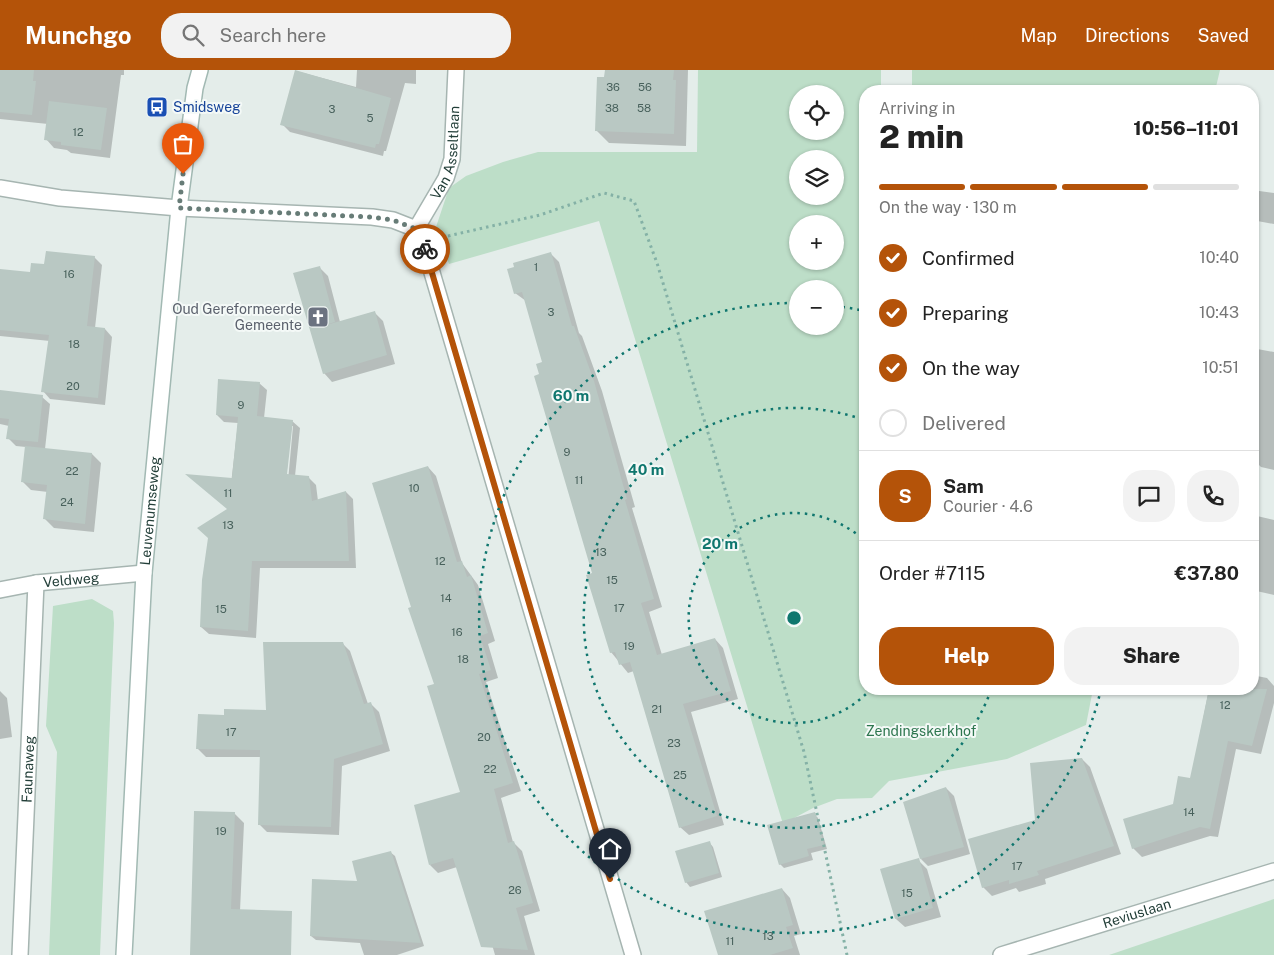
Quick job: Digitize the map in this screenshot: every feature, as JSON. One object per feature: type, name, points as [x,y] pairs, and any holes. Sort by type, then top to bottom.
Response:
[{"type":"street","name":"Leuvenumseweg","points":[[124,955],[144,573],[179,208],[195,88],[200,70]]},
{"type":"street","name":"Van Asseltlaan","points":[[416,229],[446,178],[452,159],[456,70]]},
{"type":"street","points":[[0,188],[60,198],[179,208],[372,217],[393,220],[416,229],[423,242],[633,955]]},
{"type":"street","name":"Veldweg","points":[[0,590],[36,583],[144,573]]},
{"type":"street","name":"Faunaweg","points":[[20,955],[36,583]]},
{"type":"street","name":"Reviuslaan","points":[[1000,955],[1274,871]]},
{"type":"path","points":[[423,242],[540,214],[604,193],[634,201],[657,263],[804,752],[847,955]]},
{"type":"green space","name":"Zendingskerkhof","points":[[698,70],[881,70],[881,85],[859,85],[859,695],[1092,695],[1086,725],[1007,759],[889,781],[872,798],[837,799],[813,808],[783,824],[599,221],[449,264],[436,227],[449,188],[466,176],[503,162],[538,152],[697,152]]},
{"type":"green space","points":[[912,70],[1220,70],[1216,85],[912,85]]},
{"type":"green space","points":[[92,599],[113,611],[114,623],[100,955],[49,955],[57,752],[46,726],[53,606]]},
{"type":"green space","points":[[1274,899],[1274,955],[1109,955]]},
{"type":"building","points":[[0,70],[34,70],[33,81],[36,81],[32,115],[0,112]]},
{"type":"building","points":[[295,70],[391,98],[379,144],[376,144],[375,148],[280,125]]},
{"type":"building","points":[[605,70],[674,70],[673,80],[676,80],[674,134],[595,131],[597,77],[604,77]]},
{"type":"building","points":[[49,101],[107,108],[101,150],[61,145],[61,142],[44,140]]},
{"type":"building","points":[[46,251],[95,256],[87,326],[105,328],[98,398],[41,392],[49,335],[0,330],[0,269],[30,272],[31,263],[44,264]]},
{"type":"building","points":[[551,252],[572,326],[574,326],[594,381],[627,499],[625,500],[654,599],[641,603],[657,655],[715,638],[731,691],[683,704],[717,816],[679,828],[630,662],[619,665],[615,652],[610,653],[586,575],[592,573],[534,376],[539,374],[536,364],[542,362],[522,292],[514,294],[507,269],[514,267],[513,263]]},
{"type":"building","name":"Oud Gereformeerde Gemeente","points":[[320,266],[335,322],[316,328],[375,311],[387,355],[323,374],[293,273]]},
{"type":"building","points":[[218,379],[260,382],[257,416],[293,420],[287,474],[309,476],[312,501],[346,491],[349,561],[252,561],[248,631],[200,627],[202,580],[208,538],[197,528],[227,509],[185,474],[232,478],[238,417],[216,415]]},
{"type":"building","points":[[0,390],[43,395],[38,442],[6,439],[9,419],[0,418]]},
{"type":"building","points":[[25,446],[92,453],[85,524],[43,519],[47,485],[21,482]]},
{"type":"building","points":[[428,466],[457,562],[462,561],[467,577],[471,575],[488,633],[480,636],[491,670],[479,674],[513,783],[494,789],[508,843],[514,841],[533,903],[516,908],[528,950],[481,947],[453,858],[429,865],[414,805],[460,792],[427,686],[434,684],[408,608],[411,607],[372,483]]},
{"type":"building","points":[[263,642],[343,642],[364,704],[371,702],[383,744],[334,759],[331,827],[258,825],[260,750],[196,749],[198,714],[224,715],[224,709],[266,710]]},
{"type":"building","points":[[1259,689],[1267,689],[1252,746],[1228,741],[1210,829],[1200,827],[1132,849],[1123,819],[1173,804],[1178,776],[1190,778],[1208,695],[1259,695]]},
{"type":"building","points":[[1082,758],[1114,846],[1037,871],[1039,875],[1009,884],[1009,880],[982,888],[968,839],[1035,820],[1030,763]]},
{"type":"building","points":[[946,787],[964,847],[920,859],[903,802]]},
{"type":"building","points":[[194,811],[235,812],[231,909],[292,911],[291,955],[190,955]]},
{"type":"building","points":[[815,812],[824,845],[807,849],[809,856],[779,865],[767,825]]},
{"type":"building","points":[[710,841],[719,873],[685,883],[675,851]]},
{"type":"building","points":[[391,851],[421,943],[310,936],[312,879],[357,881],[352,861]]},
{"type":"building","points":[[919,858],[933,908],[895,919],[880,869]]},
{"type":"building","points":[[782,888],[793,925],[786,927],[793,948],[770,955],[718,955],[704,911]]},
{"type":"way so far","points":[[183,174],[179,208],[372,217],[393,220],[416,229],[425,249]]},
{"type":"place","name":"Smidsweg","points":[[157,107]]},
{"type":"place","name":"Oud Gereformeerde Gemeente","points":[[318,317]]},
{"type":"route","points":[[425,249],[610,879]]}]
